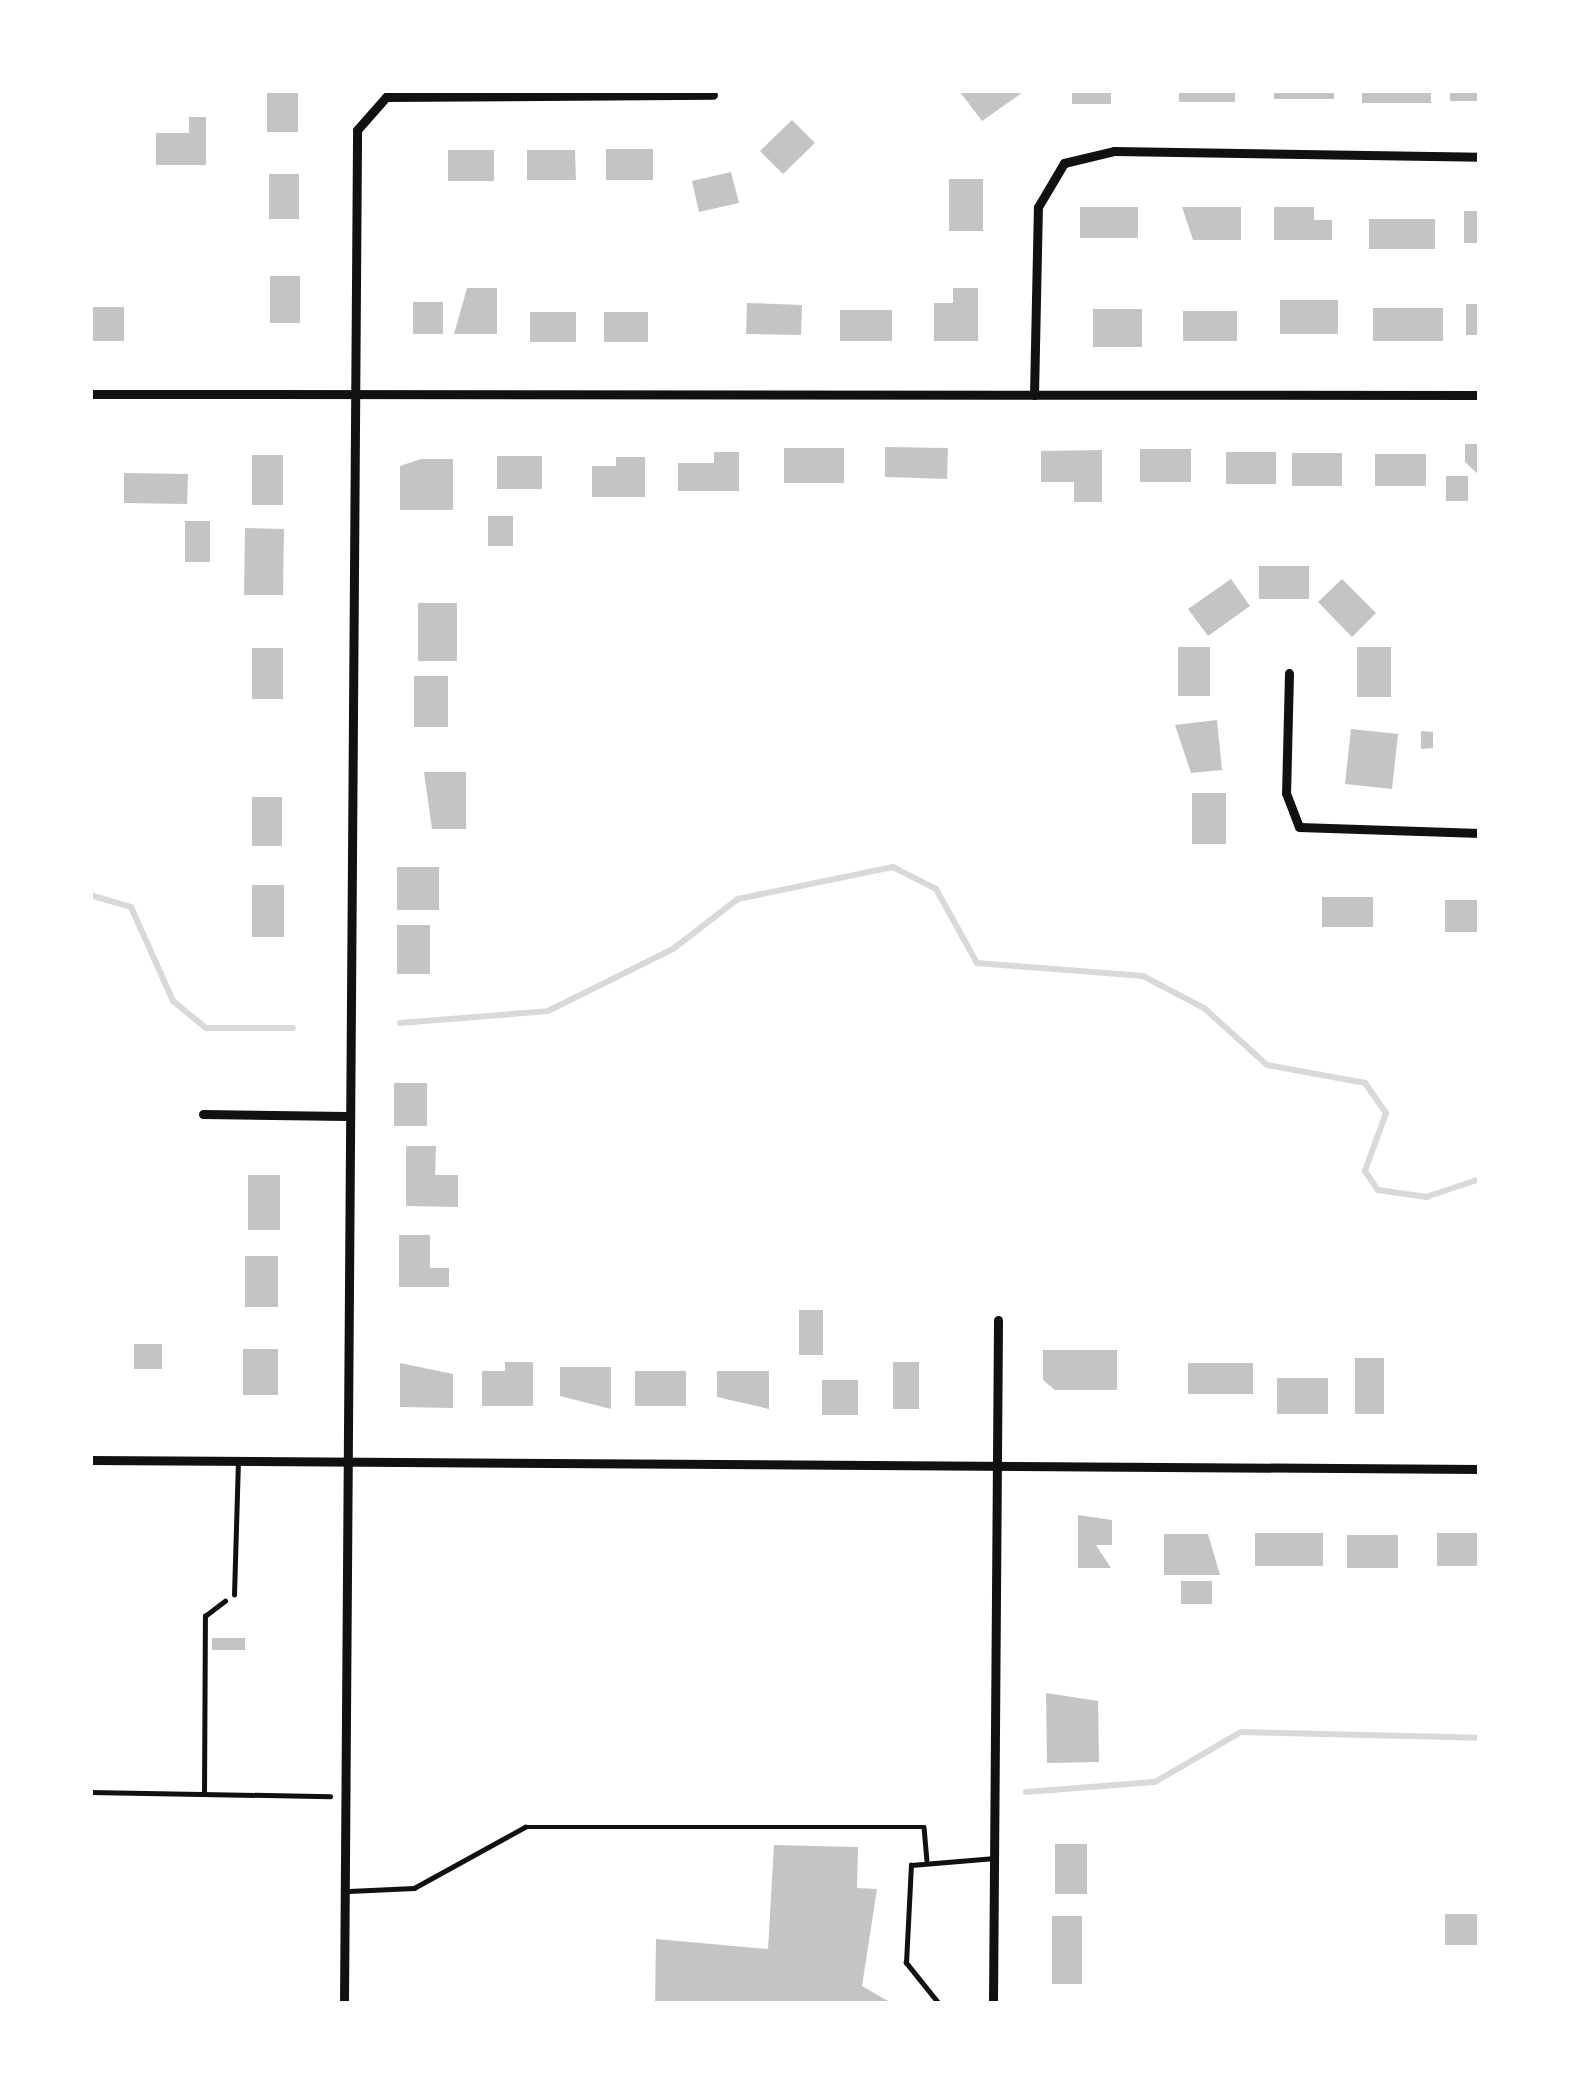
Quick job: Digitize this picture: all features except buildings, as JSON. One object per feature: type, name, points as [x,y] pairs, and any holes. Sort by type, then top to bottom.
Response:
[{"type":"street","points":[[344,2004],[346,1116],[362,112],[386,97],[713,95]]},
{"type":"street","points":[[1034,395],[1037,207],[1064,163],[1114,152],[1480,157]]},
{"type":"street","points":[[90,394],[1480,395]]},
{"type":"street","points":[[1288,673],[1290,815],[1314,832],[1480,833]]},
{"type":"street","points":[[203,1114],[346,1116]]},
{"type":"street","points":[[993,2004],[998,1321]]},
{"type":"street","points":[[90,1460],[1480,1469]]},
{"type":"lane","points":[[234,1594],[238,1461]]},
{"type":"lane","points":[[344,1891],[414,1888],[524,1827],[924,1827],[927,1860]]},
{"type":"lane","points":[[939,2004],[906,1963],[906,1882],[927,1860],[995,1858]]},
{"type":"path","points":[[204,1794],[205,1616],[234,1594]]},
{"type":"path","points":[[90,1792],[345,1796]]},
{"type":"waterway","points":[[400,1023],[548,1011],[673,949],[738,899],[893,867],[936,889],[977,963],[1143,976],[1204,1008],[1267,1065],[1365,1083],[1386,1113],[1365,1171],[1378,1190],[1426,1197],[1480,1179]]},
{"type":"waterway","points":[[90,895],[131,907],[173,1001],[206,1028],[293,1028]]},
{"type":"waterway","points":[[1026,1792],[1155,1782],[1241,1732],[1480,1738]]}]
